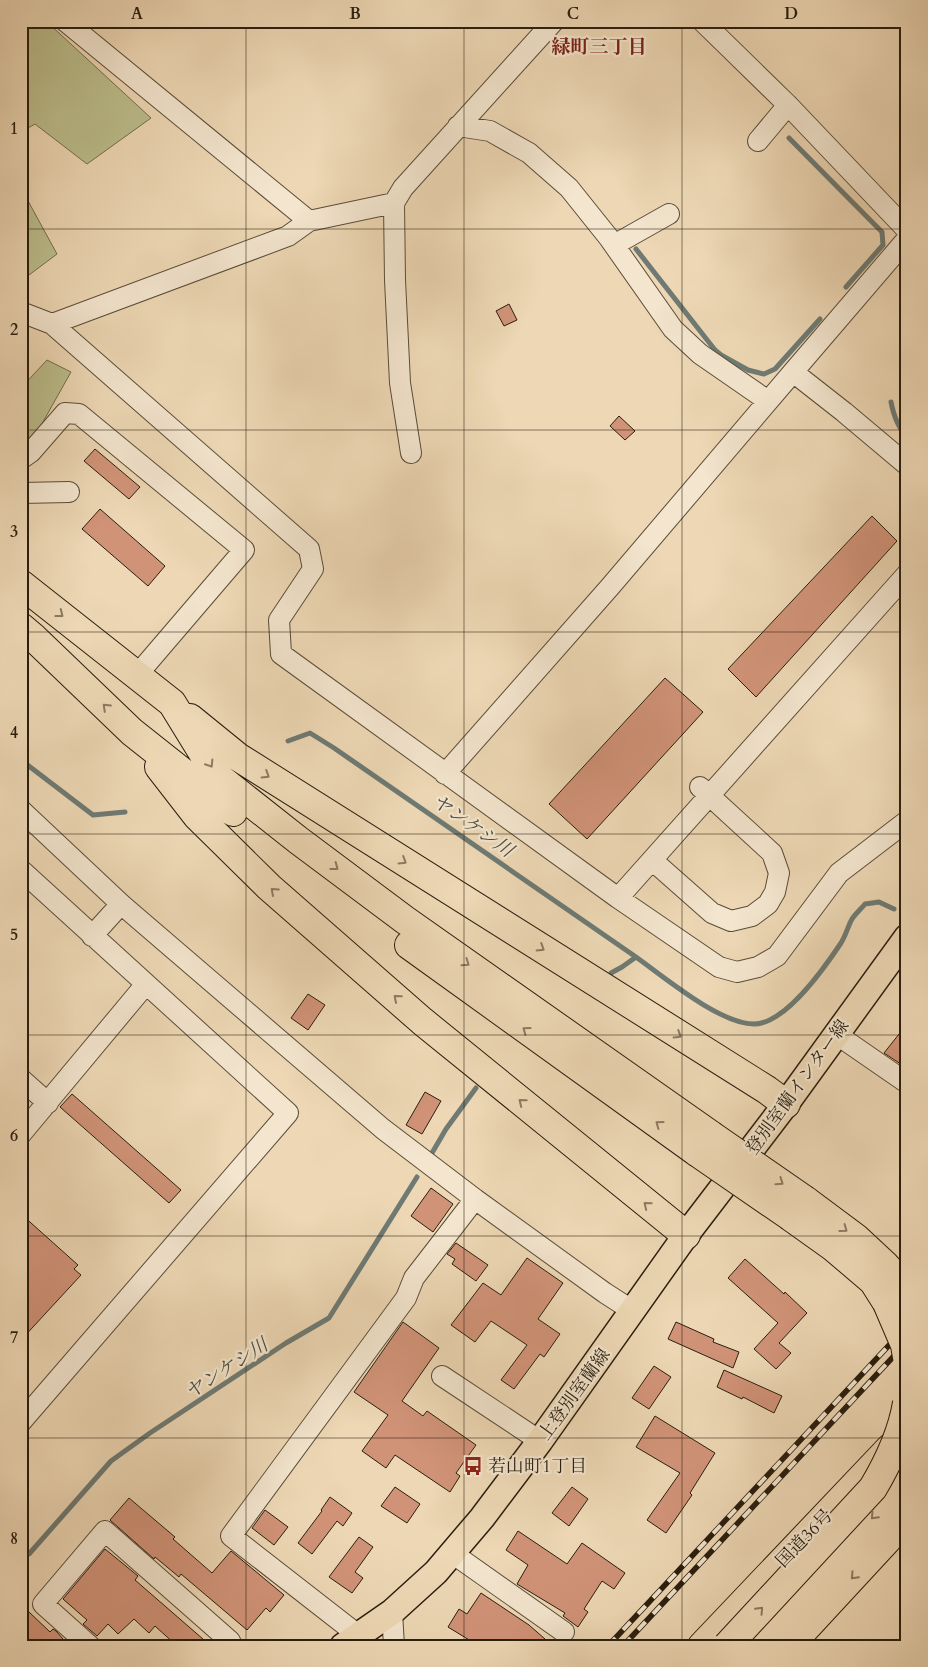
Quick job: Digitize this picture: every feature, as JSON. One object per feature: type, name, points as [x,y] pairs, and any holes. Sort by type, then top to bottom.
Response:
[{"type":"highway","points":[[21,584],[238,757],[767,1090],[786,1104]]},
{"type":"highway","points":[[21,627],[132,732],[284,853],[481,998],[704,1144],[798,1209],[856,1238],[885,1265],[897,1297],[907,1357]]},
{"type":"highway","points":[[172,703],[217,776],[298,840],[704,1144]]},
{"type":"highway","points":[[132,732],[198,816],[269,887],[422,1021],[686,1235]]},
{"type":"highway","points":[[727,1646],[873,1488],[888,1463],[904,1420],[907,1403]]},
{"type":"highway","name":"国道36号","points":[[702,1646],[907,1431]]},
{"type":"highway","name":"国道36号","points":[[754,1646],[907,1480]]},
{"type":"highway","points":[[789,1646],[887,1540],[907,1512]]},
{"type":"main road","name":"登別室蘭インター線","points":[[686,1235],[786,1104],[906,939]]},
{"type":"main road","name":"上登別室蘭線","points":[[351,1640],[392,1612],[436,1572],[482,1518],[634,1311],[686,1235]]},
{"type":"street","points":[[65,21],[309,221]]},
{"type":"street","points":[[411,453],[400,383],[395,280],[394,203],[403,188],[554,21]]},
{"type":"street","points":[[703,22],[788,106],[907,230]]},
{"type":"street","points":[[758,141],[788,106]]},
{"type":"street","points":[[458,126],[490,132],[529,153],[569,188],[614,245],[673,329],[700,354],[768,401]]},
{"type":"street","points":[[52,324],[288,236],[309,221],[394,203]]},
{"type":"street","points":[[614,245],[669,214]]},
{"type":"street","points":[[445,774],[602,595],[907,239]]},
{"type":"street","points":[[21,312],[52,324],[309,549],[313,569],[279,620],[281,654],[618,898],[719,967],[737,972],[758,967],[777,956],[839,873],[907,821]]},
{"type":"street","points":[[793,372],[907,465]]},
{"type":"street","points":[[21,460],[31,452],[66,413],[79,414],[244,550],[137,675]]},
{"type":"street","points":[[21,493],[69,492]]},
{"type":"street","points":[[618,898],[652,860],[705,791],[907,574]]},
{"type":"street","points":[[652,860],[712,913],[731,921],[752,916],[768,904],[775,892],[779,873],[772,853],[705,791]]},
{"type":"street","points":[[21,810],[121,904],[383,1129],[475,1199],[605,1293],[634,1311]]},
{"type":"street","points":[[21,870],[288,1113],[21,1422]]},
{"type":"street","points":[[92,936],[121,904]]},
{"type":"street","points":[[21,1134],[146,984]]},
{"type":"street","points":[[836,1034],[907,1083]]},
{"type":"street","points":[[21,1079],[48,1103]]},
{"type":"street","points":[[351,1640],[231,1536],[406,1298],[414,1278],[475,1199]]},
{"type":"street","points":[[442,1376],[540,1441]]},
{"type":"street","points":[[90,1646],[43,1604],[104,1531],[230,1642],[232,1646]]},
{"type":"street","points":[[452,1553],[564,1632]]},
{"type":"street","points":[[392,1612],[394,1646]]},
{"type":"green space","points":[[21,21],[46,21],[151,118],[87,164],[35,124],[21,132]]},
{"type":"green space","points":[[21,188],[57,254],[21,281]]},
{"type":"green space","points":[[47,360],[71,372],[21,461],[21,388]]},
{"type":"building","points":[[509,304],[517,320],[504,326],[496,311]]},
{"type":"building","points":[[619,416],[635,431],[625,440],[610,426]]},
{"type":"building","points":[[95,449],[140,487],[129,499],[84,461]]},
{"type":"building","points":[[100,509],[165,566],[148,586],[82,529]]},
{"type":"building","points":[[872,516],[897,541],[756,697],[728,669]]},
{"type":"building","points":[[665,678],[703,712],[587,839],[549,804]]},
{"type":"building","points":[[308,994],[325,1005],[308,1030],[291,1018]]},
{"type":"building","points":[[907,1024],[907,1068],[884,1053]]},
{"type":"building","points":[[425,1092],[441,1101],[422,1134],[406,1125]]},
{"type":"building","points":[[72,1094],[181,1190],[169,1203],[60,1107]]},
{"type":"building","points":[[431,1188],[453,1204],[433,1232],[411,1216]]},
{"type":"building","points":[[21,1214],[78,1265],[74,1269],[81,1275],[21,1340]]},
{"type":"building","points":[[456,1243],[488,1265],[476,1281],[452,1264],[455,1259],[447,1254]]},
{"type":"building","points":[[527,1258],[563,1283],[538,1319],[560,1334],[544,1357],[540,1354],[514,1389],[501,1380],[527,1345],[491,1321],[475,1342],[451,1325],[483,1283],[501,1295]]},
{"type":"building","points":[[745,1259],[807,1313],[779,1343],[791,1353],[776,1369],[754,1349],[778,1323],[728,1278]]},
{"type":"building","points":[[403,1322],[439,1348],[402,1401],[423,1416],[427,1411],[476,1445],[456,1473],[460,1476],[450,1492],[395,1455],[386,1468],[362,1451],[388,1415],[354,1392]]},
{"type":"building","points":[[676,1322],[714,1339],[713,1342],[739,1352],[733,1368],[668,1339]]},
{"type":"building","points":[[654,1366],[671,1377],[649,1409],[632,1398]]},
{"type":"building","points":[[724,1370],[782,1396],[774,1413],[743,1397],[742,1399],[717,1387]]},
{"type":"building","points":[[655,1416],[715,1453],[690,1493],[692,1495],[666,1533],[647,1520],[680,1473],[636,1447]]},
{"type":"building","points":[[395,1487],[420,1504],[407,1523],[381,1506]]},
{"type":"building","points":[[572,1487],[588,1499],[569,1526],[552,1513]]},
{"type":"building","points":[[330,1497],[352,1513],[343,1526],[337,1521],[312,1554],[298,1543]]},
{"type":"building","points":[[129,1498],[175,1537],[173,1539],[212,1573],[231,1551],[284,1595],[270,1612],[266,1608],[247,1630],[181,1574],[179,1577],[155,1557],[154,1559],[110,1520]]},
{"type":"building","points":[[265,1510],[288,1527],[274,1545],[252,1528]]},
{"type":"building","points":[[518,1531],[567,1564],[582,1543],[625,1573],[614,1589],[602,1581],[584,1609],[588,1612],[578,1627],[563,1616],[565,1613],[517,1584],[528,1565],[506,1550]]},
{"type":"building","points":[[359,1537],[373,1547],[355,1572],[363,1578],[352,1593],[329,1577]]},
{"type":"building","points":[[105,1549],[138,1576],[135,1580],[211,1646],[177,1646],[155,1626],[149,1633],[134,1619],[118,1634],[108,1624],[97,1636],[83,1624],[87,1620],[63,1599]]},
{"type":"building","points":[[481,1593],[529,1625],[553,1646],[479,1646],[448,1627],[459,1609],[467,1614]]},
{"type":"building","points":[[28,1611],[50,1632],[53,1629],[56,1631],[66,1646],[29,1646],[21,1639],[21,1618]]},
{"type":"waterway","points":[[789,138],[882,232],[883,245],[846,287]]},
{"type":"waterway","points":[[636,249],[715,350],[748,370],[764,374],[775,369],[820,319]]},
{"type":"waterway","points":[[891,402],[897,421],[907,438]]},
{"type":"waterway","name":"ヤンケシ川","points":[[288,741],[310,733],[636,957]]},
{"type":"waterway","name":"ヤンケシ川","points":[[21,760],[93,815],[125,812]]},
{"type":"waterway","name":"ヤンケシ川","points":[[611,973],[636,957],[709,1008],[740,1022],[754,1024],[766,1022],[779,1015],[791,1005],[815,979],[841,943],[852,919],[865,904],[879,902],[894,909]]},
{"type":"waterway","name":"ヤンケシ川","points":[[432,1153],[446,1129],[476,1088]]},
{"type":"waterway","name":"ヤンケシ川","points":[[21,1557],[29,1554],[111,1461],[286,1343],[329,1318],[417,1177]]},
{"type":"railway","points":[[608,1646],[907,1326]]},
{"type":"railway","points":[[623,1646],[907,1342]]},
{"type":"place","name":"若山町1丁目","points":[[473,1466]]},
{"type":"district","name":"緑町三丁目","points":[[599,46]]}]
